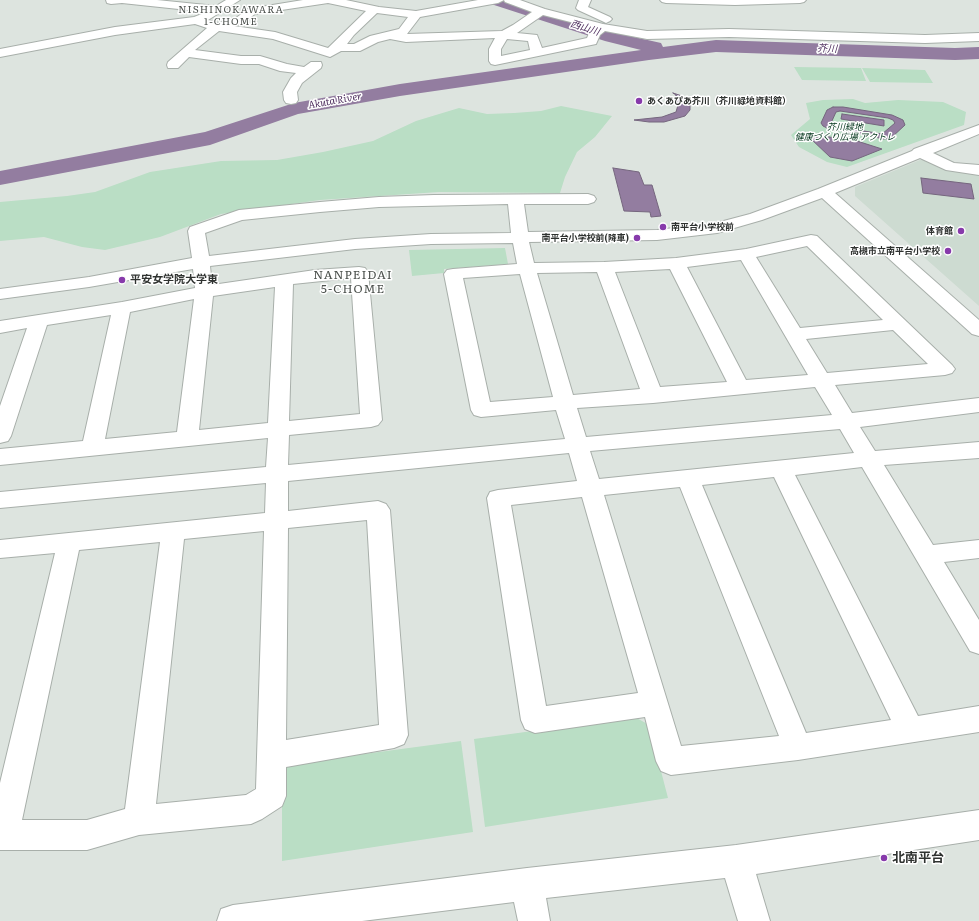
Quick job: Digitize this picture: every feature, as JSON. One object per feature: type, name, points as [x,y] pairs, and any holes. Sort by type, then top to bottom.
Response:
[{"type":"street","points":[[85,25],[104,24],[157,26],[196,20],[218,10],[234,0]]},
{"type":"street","points":[[173,65],[196,43],[218,27],[240,20],[257,9],[326,0]]},
{"type":"street","points":[[330,0],[375,9],[416,14],[493,1],[508,11],[536,14],[598,32],[647,36],[773,34],[925,39],[979,37]]},
{"type":"street","points":[[509,0],[536,14]]},
{"type":"street","points":[[585,0],[582,8],[599,16],[629,26],[658,31],[669,35]]},
{"type":"street","points":[[666,0],[735,2],[800,0]]},
{"type":"street","points":[[104,24],[112,1],[130,1],[218,10]]},
{"type":"street","points":[[291,100],[290,92],[296,81],[306,71],[323,60],[334,50],[350,32],[375,9]]},
{"type":"street","points":[[145,12],[160,13],[170,24]]},
{"type":"street","points":[[196,20],[218,27],[275,36],[334,50],[356,48],[374,39],[403,32],[416,14]]},
{"type":"street","points":[[536,14],[517,28],[502,35],[495,49],[495,61],[592,41],[598,32]]},
{"type":"street","points":[[0,53],[104,24]]},
{"type":"street","points":[[388,35],[406,38],[467,30],[533,38],[537,52]]},
{"type":"street","points":[[196,43],[234,48]]},
{"type":"street","points":[[186,53],[241,60],[260,60],[285,68],[306,71]]},
{"type":"street","points":[[0,294],[88,282],[201,262],[271,252],[356,244],[431,240],[657,235],[717,228],[756,217],[824,192],[919,152],[979,129]]},
{"type":"street","points":[[919,152],[951,167],[979,170]]},
{"type":"street","points":[[824,192],[979,330]]},
{"type":"street","points":[[515,199],[520,238],[527,268],[565,404],[592,489],[671,761],[798,747],[979,719]]},
{"type":"street","points":[[186,438],[204,292],[196,231],[239,216],[379,202],[588,199]]},
{"type":"street","points":[[811,240],[944,369],[565,404],[481,410],[453,274],[527,268],[604,267],[676,263],[746,254],[811,240]]},
{"type":"street","points":[[746,254],[848,421],[979,643]]},
{"type":"street","points":[[676,263],[740,387]]},
{"type":"street","points":[[604,267],[653,396]]},
{"type":"street","points":[[0,327],[122,308],[204,292],[284,280],[359,272],[371,420],[0,457]]},
{"type":"street","points":[[69,543],[2,835],[87,835],[139,820],[251,809],[271,796],[278,429],[284,280]]},
{"type":"street","points":[[92,448],[122,308]]},
{"type":"street","points":[[0,436],[38,322]]},
{"type":"street","points":[[794,334],[896,324]]},
{"type":"street","points":[[0,500],[848,421],[979,406]]},
{"type":"street","points":[[655,704],[535,720],[498,498],[870,459],[979,450]]},
{"type":"street","points":[[781,469],[910,729]]},
{"type":"street","points":[[688,478],[798,747]]},
{"type":"street","points":[[0,549],[378,510],[394,735],[272,756]]},
{"type":"street","points":[[139,820],[173,532]]},
{"type":"street","points":[[927,555],[979,549]]},
{"type":"street","points":[[233,921],[326,916],[527,884],[736,861],[979,825]]},
{"type":"street","points":[[736,861],[754,921]]},
{"type":"street","points":[[527,884],[534,921]]},
{"type":"shaded area","points":[[673,93],[682,96],[690,104],[690,110],[685,116],[664,122],[634,120],[662,117],[676,112],[678,105],[675,100],[676,95]]},
{"type":"shaded area","points":[[833,107],[843,107],[892,115],[903,120],[905,125],[891,138],[884,139],[829,129],[821,123],[827,110]],"holes":[[[840,111],[893,120],[895,123],[882,134],[834,126],[831,123],[836,112]]]},
{"type":"shaded area","points":[[842,114],[884,120],[884,126],[841,119]]},
{"type":"shaded area","points":[[829,137],[857,141],[882,149],[852,161],[830,157],[810,138]]},
{"type":"shaded area","name":"高槻市立南平台小学校","points":[[920,160],[928,160],[979,174],[979,306],[855,196],[855,187]]},
{"type":"shaded area","points":[[613,168],[639,172],[644,185],[652,185],[661,216],[651,217],[650,212],[624,211]]},
{"type":"shaded area","points":[[921,178],[971,184],[974,199],[923,193]]},
{"type":"green space","points":[[794,67],[861,68],[866,81],[802,80]]},
{"type":"green space","points":[[862,68],[925,70],[933,83],[870,82]]},
{"type":"green space","name":"芥川緑地 健康づくり広場 アクトレ","points":[[853,99],[865,103],[898,100],[943,102],[966,112],[964,125],[847,167],[827,162],[799,147],[791,135],[810,119],[806,103],[823,100]]},
{"type":"green space","points":[[561,106],[612,116],[595,137],[577,152],[565,177],[560,193],[439,192],[320,200],[221,214],[160,237],[105,250],[82,247],[44,237],[0,241],[0,202],[95,192],[150,172],[221,161],[277,160],[323,152],[373,141],[416,121],[459,108],[487,114],[541,111]]},
{"type":"green space","points":[[505,248],[508,264],[444,269],[444,273],[412,276],[409,250]]},
{"type":"green space","points":[[635,717],[649,725],[668,798],[485,827],[474,739]]},
{"type":"green space","points":[[461,741],[473,832],[282,861],[282,765]]},
{"type":"waterway","name":"西山川","points":[[497,0],[611,37],[654,47]]},
{"type":"waterway","name":"Akuta River","points":[[0,178],[210,138],[294,109],[400,90],[649,54],[716,46],[955,54],[979,53]]},
{"type":"place","name":"あくあぴあ芥川（芥川緑地資料館）","points":[[639,101]]},
{"type":"place","name":"南平台小学校前","points":[[663,227]]},
{"type":"place","name":"体育館","points":[[961,231]]},
{"type":"place","name":"南平台小学校前(降車)","points":[[637,238]]},
{"type":"place","name":"高槻市立南平台小学校","points":[[948,251]]},
{"type":"place","name":"平安女学院大学東","points":[[122,280]]},
{"type":"place","name":"北南平台","points":[[884,858]]},
{"type":"district","name":"NISHINOKAWARA 1-CHOME","points":[[231,16]]},
{"type":"district","name":"NANPEIDAI 5-CHOME","points":[[353,282]]},
{"type":"water label","name":"芥川","points":[[827,49]]}]
